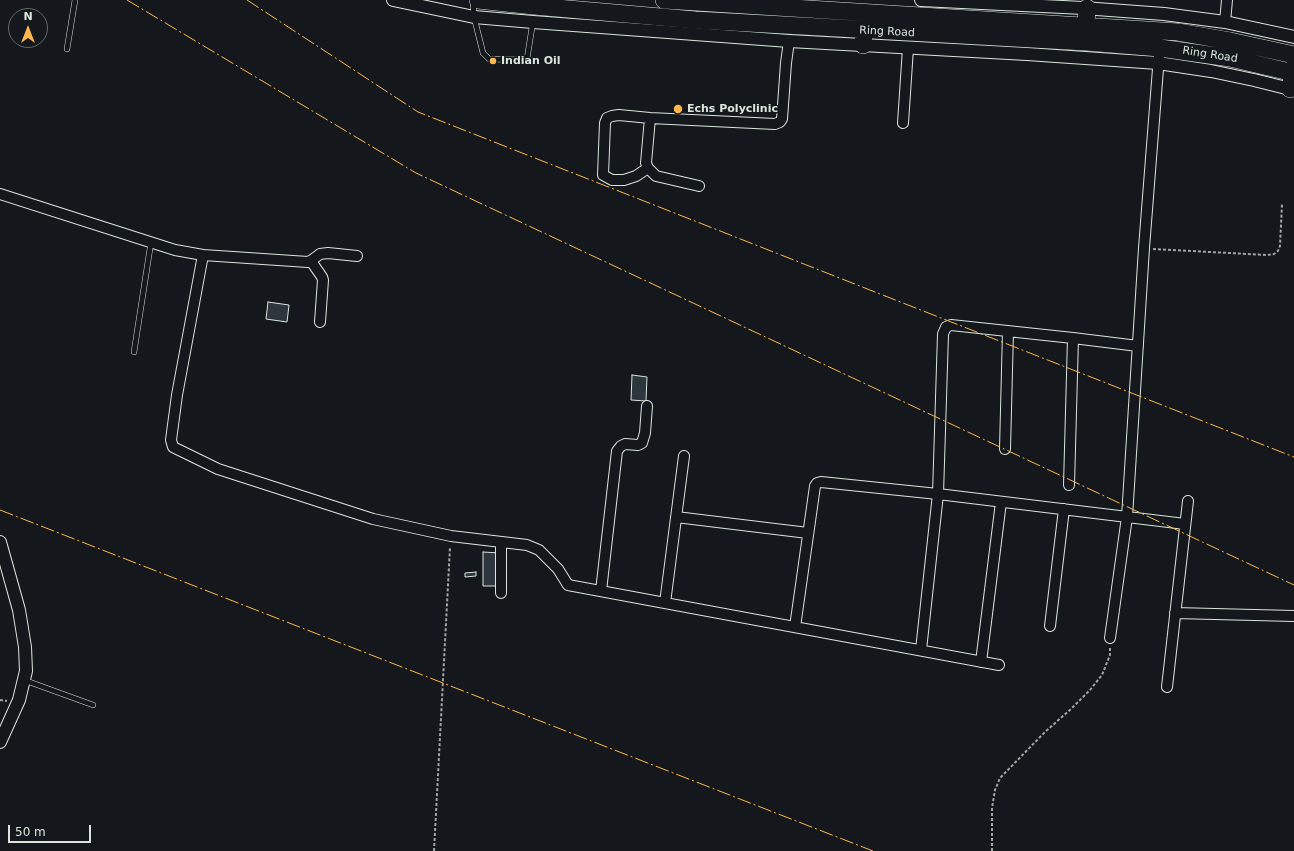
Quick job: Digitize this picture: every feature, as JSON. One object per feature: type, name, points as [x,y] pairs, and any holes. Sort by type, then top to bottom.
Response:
[{"type":"highway","name":"Ring Road","points":[[478,0],[533,14],[695,20],[864,38],[1078,42],[1159,56],[1230,58],[1293,78]]},
{"type":"highway","name":"Ring Road","points":[[664,0],[870,7],[1178,32],[1230,41],[1294,55]]},
{"type":"highway","points":[[1086,25],[1087,8]]},
{"type":"street","points":[[393,0],[474,17],[533,14],[789,41],[864,38],[908,48],[1159,56],[1144,248],[1127,517],[1110,638]]},
{"type":"street","points":[[922,0],[1087,8],[1164,14],[1225,22],[1294,38]]},
{"type":"street","points":[[1225,22],[1228,0]]},
{"type":"street","points":[[648,168],[636,176],[624,180],[612,180],[606,177],[602,172],[604,123],[607,118],[619,115],[774,124],[780,122],[782,119],[789,41]]},
{"type":"street","points":[[903,123],[908,48]]},
{"type":"street","points":[[650,118],[646,163],[648,168],[656,176],[699,186]]},
{"type":"street","points":[[0,194],[175,250],[203,255],[310,261],[320,254],[328,253],[357,256]]},
{"type":"street","points":[[203,255],[177,395],[171,440],[173,447],[218,469],[373,519],[450,536],[527,545],[539,550],[558,569],[568,585],[999,665]]},
{"type":"street","points":[[310,261],[323,280],[320,322]]},
{"type":"street","points":[[921,650],[938,494],[943,334],[946,328],[952,325],[1138,346]]},
{"type":"street","points":[[1005,449],[1008,331]]},
{"type":"street","points":[[1069,484],[1073,338]]},
{"type":"street","points":[[602,591],[617,451],[625,444],[638,445],[642,443],[646,433],[647,406]]},
{"type":"street","points":[[665,603],[684,456]]},
{"type":"street","points":[[795,627],[815,486],[817,483],[821,482],[938,494],[1185,524]]},
{"type":"street","points":[[1167,687],[1188,501]]},
{"type":"street","points":[[981,662],[1001,502]]},
{"type":"street","points":[[1050,626],[1064,509]]},
{"type":"street","points":[[676,517],[808,533]]},
{"type":"street","points":[[0,542],[19,610],[26,647],[26,671],[19,700],[0,742]]},
{"type":"street","points":[[501,542],[501,593]]},
{"type":"street","points":[[1175,613],[1294,616]]},
{"type":"lane","points":[[67,49],[74,0]]},
{"type":"lane","points":[[473,0],[474,17],[483,53],[490,59],[527,59],[533,14]]},
{"type":"lane","points":[[134,352],[151,242]]},
{"type":"lane","points":[[24,680],[93,705]]},
{"type":"path","points":[[1144,248],[1267,255],[1274,254],[1280,246],[1282,204]]},
{"type":"path","points":[[434,851],[450,536]]},
{"type":"path","points":[[992,851],[992,808],[995,790],[1000,778],[1045,732],[1072,708],[1102,675],[1110,655],[1110,638]]},
{"type":"building","points":[[268,302],[289,305],[287,322],[266,319]]},
{"type":"building","points":[[632,375],[647,377],[646,401],[631,400]]},
{"type":"building","points":[[483,552],[500,553],[500,586],[483,586]]},
{"type":"building","points":[[476,572],[476,576],[465,577],[465,573]]},
{"type":"power","points":[[127,0],[416,173],[1294,585]]},
{"type":"power","points":[[247,0],[418,112],[1294,457]]},
{"type":"power","points":[[0,510],[873,851]]},
{"type":"place","name":"Indian Oil","points":[[493,61]]},
{"type":"place","name":"Echs Polyclinic","points":[[678,109]]}]
